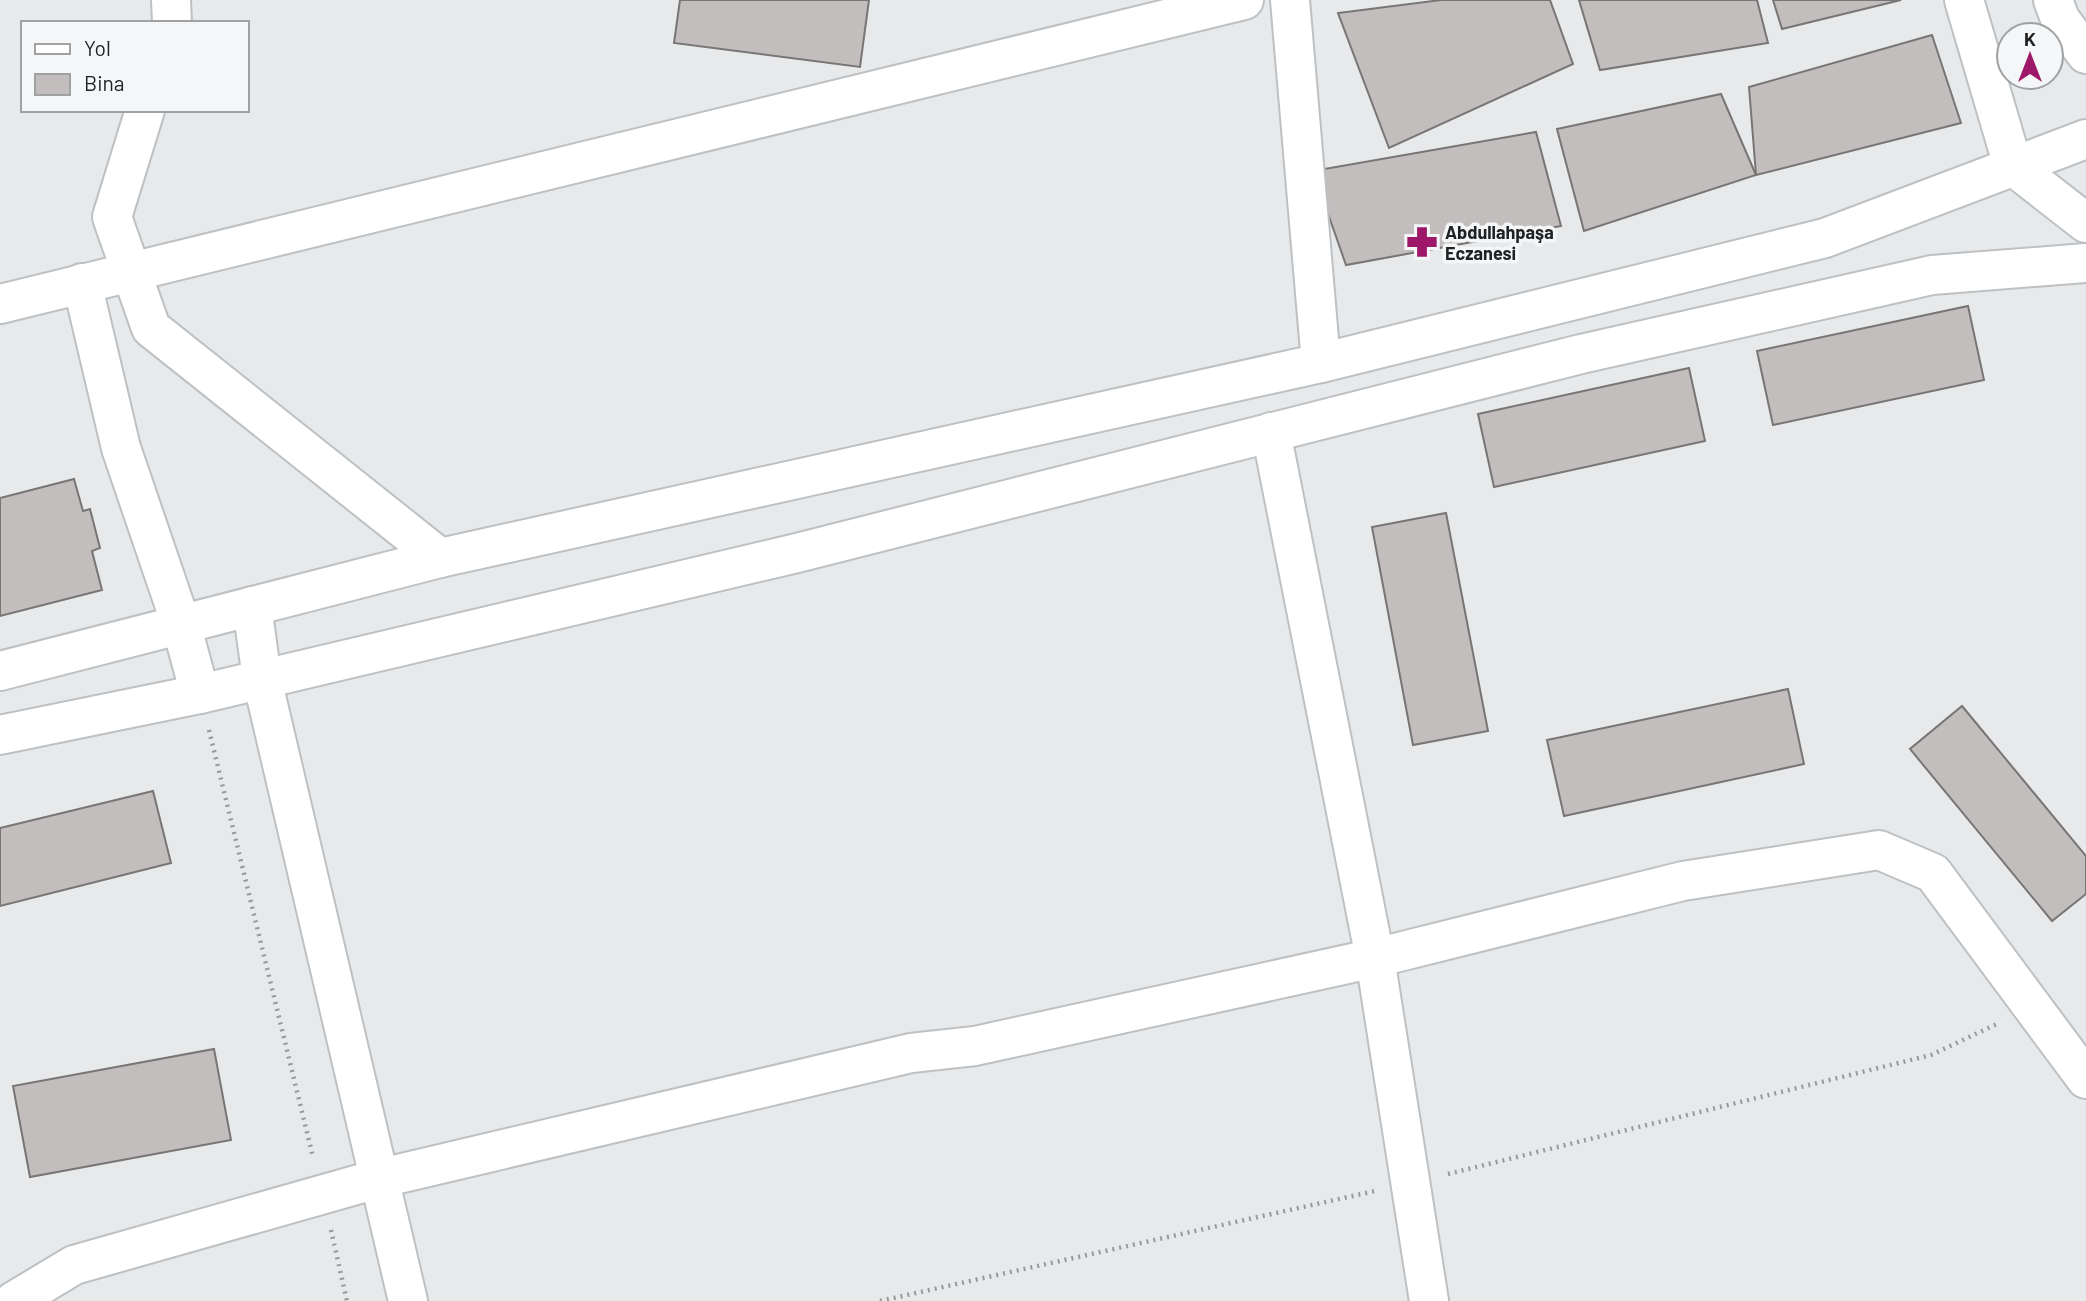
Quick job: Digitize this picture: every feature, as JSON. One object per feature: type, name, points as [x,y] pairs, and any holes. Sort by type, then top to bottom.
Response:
[{"type":"street","points":[[171,0],[172,21]]},
{"type":"street","points":[[0,304],[1244,0]]},
{"type":"street","points":[[1290,0],[1321,363]]},
{"type":"street","points":[[1964,0],[2013,166],[2086,223]]},
{"type":"street","points":[[2053,0],[2060,19],[2086,54]]},
{"type":"street","points":[[144,112],[112,217],[151,328],[440,558]]},
{"type":"street","points":[[0,671],[440,558],[1321,363],[1825,237],[2086,139]]},
{"type":"street","points":[[0,735],[200,694],[797,553],[1581,354],[1932,275],[2086,263]]},
{"type":"street","points":[[82,283],[121,448],[181,624],[200,694]]},
{"type":"street","points":[[1272,432],[1375,958],[1429,1301]]},
{"type":"street","points":[[252,606],[262,679],[377,1179],[408,1301]]},
{"type":"street","points":[[14,1301],[74,1265],[377,1179],[911,1052],[975,1046],[1375,958],[1683,881],[1880,850],[1933,873],[2086,1079]]},
{"type":"path","points":[[200,694],[347,1301]]},
{"type":"path","points":[[880,1301],[1410,1183],[1931,1055],[2031,1006]]},
{"type":"building","points":[[680,0],[869,0],[860,67],[674,43]]},
{"type":"building","points":[[1441,0],[1550,0],[1573,64],[1389,148],[1338,13]]},
{"type":"building","points":[[1579,0],[1757,0],[1768,43],[1600,70]]},
{"type":"building","points":[[1773,0],[1901,0],[1782,29]]},
{"type":"building","points":[[1932,35],[1961,123],[1756,175],[1749,87]]},
{"type":"building","points":[[1721,94],[1756,175],[1584,231],[1557,129]]},
{"type":"building","points":[[1536,132],[1561,226],[1346,265],[1313,171]]},
{"type":"building","points":[[1968,306],[1984,380],[1773,425],[1757,351]]},
{"type":"building","points":[[1689,368],[1705,441],[1494,487],[1478,414]]},
{"type":"building","points":[[74,479],[83,511],[90,509],[100,548],[92,551],[102,590],[0,616],[0,498]]},
{"type":"building","points":[[1446,513],[1488,731],[1413,745],[1372,527]]},
{"type":"building","points":[[1788,689],[1804,764],[1564,816],[1547,740]]},
{"type":"building","points":[[1962,706],[2086,856],[2086,894],[2052,921],[1910,749]]},
{"type":"building","points":[[153,791],[171,863],[0,906],[0,828]]},
{"type":"building","points":[[214,1049],[231,1140],[30,1177],[13,1086]]},
{"type":"place","name":"Abdullahpaşa Eczanesi","points":[[1422,242]]}]
